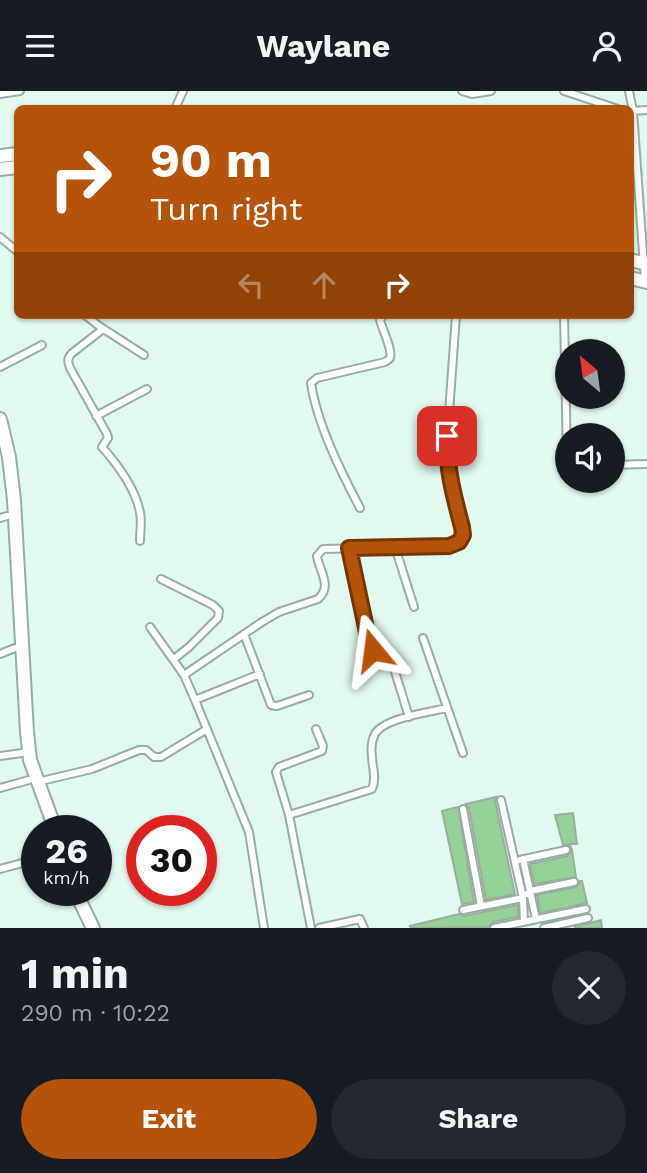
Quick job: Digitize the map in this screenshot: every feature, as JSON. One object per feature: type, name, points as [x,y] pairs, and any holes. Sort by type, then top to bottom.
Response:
[{"type":"highway","points":[[0,419],[9,457],[14,500],[30,760],[43,815]]},
{"type":"highway","points":[[0,449],[22,753],[49,815]]},
{"type":"highway","points":[[82,906],[93,928]]},
{"type":"highway","points":[[92,906],[103,928]]},
{"type":"street","points":[[0,94],[20,91]]},
{"type":"street","points":[[462,91],[472,94],[491,91]]},
{"type":"street","points":[[568,92],[606,105]]},
{"type":"street","points":[[634,149],[640,263],[646,282]]},
{"type":"street","points":[[0,237],[14,249]]},
{"type":"street","points":[[90,319],[144,355]]},
{"type":"street","points":[[360,508],[333,453],[312,383],[317,379],[388,360],[390,348],[381,319]]},
{"type":"street","points":[[184,675],[279,612],[323,595],[326,583],[317,560],[318,552],[327,548],[455,545],[461,539],[463,535],[446,456],[457,319]]},
{"type":"street","points":[[564,319],[566,423]]},
{"type":"street","points":[[103,329],[69,357],[70,368],[108,436],[102,447],[122,472],[140,510],[140,541]]},
{"type":"street","points":[[0,367],[42,345]]},
{"type":"street","points":[[96,416],[147,389]]},
{"type":"street","points":[[625,465],[647,464]]},
{"type":"street","points":[[395,547],[414,607]]},
{"type":"street","points":[[349,548],[371,648],[388,649],[409,717]]},
{"type":"street","points":[[161,579],[213,605],[219,611],[218,618],[174,659]]},
{"type":"street","points":[[150,627],[184,675],[249,832],[264,928]]},
{"type":"street","points":[[244,634],[269,702],[273,706],[309,695]]},
{"type":"street","points":[[423,638],[463,753]]},
{"type":"street","points":[[0,655],[15,648]]},
{"type":"street","points":[[195,700],[260,674]]},
{"type":"street","points":[[289,815],[372,789],[372,743],[375,734],[385,725],[447,709]]},
{"type":"street","points":[[0,788],[92,769],[143,749],[155,757],[161,757],[207,729]]},
{"type":"street","points":[[311,928],[289,815],[276,775],[279,767],[322,751],[317,729]]},
{"type":"street","points":[[0,756],[22,753]]},
{"type":"street","points":[[501,800],[523,898],[524,922]]},
{"type":"street","points":[[463,809],[481,906]]},
{"type":"street","points":[[514,861],[566,850]]},
{"type":"street","points":[[523,859],[536,919]]},
{"type":"street","points":[[0,869],[21,863]]},
{"type":"street","points":[[463,910],[523,898],[530,891],[574,882]]},
{"type":"street","points":[[494,928],[586,909]]},
{"type":"street","points":[[544,928],[588,918]]},
{"type":"street","points":[[319,928],[360,919],[364,928]]},
{"type":"building","points":[[496,797],[515,894],[486,900],[469,808],[466,804]]},
{"type":"building","points":[[458,807],[474,902],[462,904],[442,811]]},
{"type":"building","points":[[573,813],[577,844],[570,844],[571,848],[563,845],[555,815]]},
{"type":"building","points":[[572,850],[576,877],[534,884],[530,864],[567,856]]},
{"type":"building","points":[[580,881],[587,903],[540,913],[537,895],[576,887]]},
{"type":"building","points":[[518,905],[518,917],[493,922],[488,927],[410,926],[459,914],[464,916]]},
{"type":"building","points":[[601,920],[602,928],[575,927]]},
{"type":"route","points":[[373,650],[349,548],[449,546],[459,542],[463,535],[448,472],[447,436]]}]
